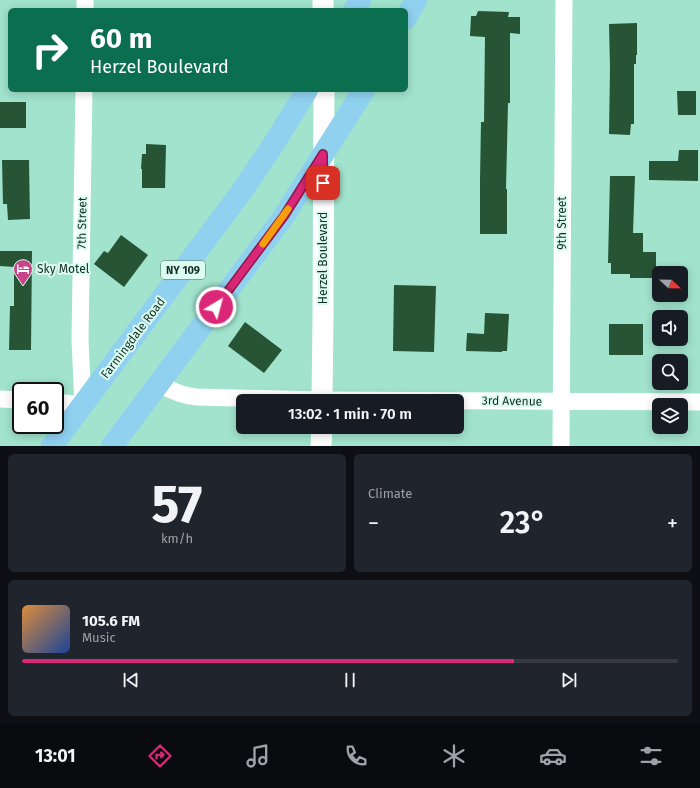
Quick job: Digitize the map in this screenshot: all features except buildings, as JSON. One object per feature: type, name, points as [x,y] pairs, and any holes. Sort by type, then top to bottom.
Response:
[{"type":"main road","points":[[408,14],[416,0]]},
{"type":"main road","name":"Farmingdale Road","points":[[52,446],[242,191],[306,92]]},
{"type":"main road","points":[[112,446],[284,216],[363,92]]},
{"type":"street","name":"9th Street","points":[[561,446],[564,0]]},
{"type":"street","name":"7th Street","points":[[83,404],[80,340],[84,92]]},
{"type":"street","name":"Herzel Boulevard","points":[[322,394],[324,92]]},
{"type":"street","name":"3rd Avenue","points":[[158,384],[173,391],[191,396],[236,397]]},
{"type":"street","points":[[0,399],[12,400]]},
{"type":"street","name":"3rd Avenue","points":[[464,401],[700,402]]},
{"type":"street","points":[[64,403],[83,404]]},
{"type":"street","points":[[321,446],[322,434]]},
{"type":"slow traffic","points":[[263,244],[288,209]]},
{"type":"place","name":"Sky Motel","points":[[23,286]]},
{"type":"route","points":[[216,307],[284,216],[323,154],[323,183]]}]
